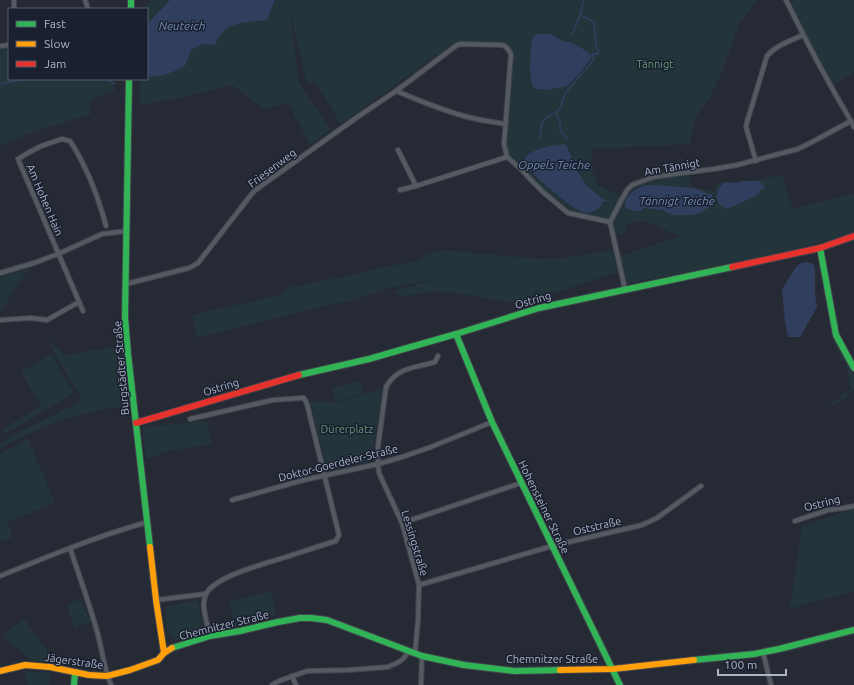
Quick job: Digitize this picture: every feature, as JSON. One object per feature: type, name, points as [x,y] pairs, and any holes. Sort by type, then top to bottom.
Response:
[{"type":"main road","name":"Burgstädter Straße","points":[[129,80],[126,284],[128,354],[156,600],[164,653]]},
{"type":"main road","name":"Ostring","points":[[136,423],[268,384],[369,359],[540,308],[820,248],[854,236]]},
{"type":"main road","points":[[820,248],[836,334],[854,368]]},
{"type":"main road","name":"Hohensteiner Straße","points":[[456,334],[492,422],[620,685]]},
{"type":"main road","name":"Chemnitzer Straße","points":[[164,653],[171,648],[210,636],[300,618],[311,618],[327,620],[408,652],[464,665],[515,671],[612,669],[763,652],[793,646],[854,630]]},
{"type":"main road","name":"Jägerstraße","points":[[0,671],[25,665],[50,667],[89,675],[107,676],[155,661],[164,653]]},
{"type":"main road","points":[[74,685],[75,672]]},
{"type":"street","points":[[786,0],[826,80],[854,127]]},
{"type":"street","points":[[756,161],[746,127],[768,56],[775,48],[803,35]]},
{"type":"street","name":"Friesenweg","points":[[126,284],[189,268],[198,263],[254,191],[358,116],[396,91],[457,45],[503,46],[506,47],[511,54],[504,144],[507,157]]},
{"type":"street","points":[[396,91],[443,110],[473,119],[506,124]]},
{"type":"street","name":"Am Tännigt","points":[[610,222],[627,190],[638,182],[660,176],[721,168],[756,161],[798,149],[850,121]]},
{"type":"street","name":"Am Hohen Hain","points":[[83,311],[18,159],[42,146],[62,139],[70,141],[78,153],[89,177],[101,207],[106,226]]},
{"type":"street","points":[[398,150],[416,186]]},
{"type":"street","points":[[400,190],[507,157],[568,213],[610,222],[625,289]]},
{"type":"street","name":"Am Hohen Hain","points":[[0,273],[58,254],[102,234],[127,231]]},
{"type":"street","points":[[0,320],[31,318],[47,320],[79,302]]},
{"type":"street","points":[[378,464],[378,446],[386,387],[394,376],[400,371],[435,362],[438,356]]},
{"type":"street","points":[[190,419],[273,400],[304,398],[307,404],[339,535],[336,541],[242,570],[214,585],[205,594],[204,600],[210,636]]},
{"type":"street","name":"Doktor-Goerdeler-Straße","points":[[232,500],[304,480],[378,464],[402,457],[492,422]]},
{"type":"street","name":"Lessingstraße","points":[[378,464],[379,473],[402,523],[419,585],[415,654]]},
{"type":"street","points":[[402,523],[521,483]]},
{"type":"street","name":"Oststraße","points":[[419,585],[552,546],[642,525],[656,518],[701,486]]},
{"type":"street","name":"Ostring","points":[[795,520],[828,510],[854,506]]},
{"type":"street","points":[[0,575],[70,548],[132,526],[148,522]]},
{"type":"street","points":[[70,548],[98,632],[107,676],[111,685]]},
{"type":"street","points":[[156,600],[205,594]]},
{"type":"street","points":[[272,685],[307,671],[388,667],[399,662],[408,652]]},
{"type":"street","points":[[763,652],[771,685]]},
{"type":"street","points":[[422,656],[422,685]]},
{"type":"street","points":[[292,676],[296,685]]},
{"type":"green space","points":[[152,0],[170,0],[148,24],[148,8],[144,8]]},
{"type":"green space","name":"Tännigt","points":[[275,0],[757,0],[739,24],[722,72],[710,97],[696,117],[690,144],[592,149],[592,170],[598,185],[623,197],[632,185],[653,177],[688,172],[691,187],[714,192],[718,183],[724,182],[739,204],[761,189],[764,189],[759,181],[743,181],[734,183],[727,182],[753,180],[782,175],[793,209],[854,193],[854,232],[785,252],[627,284],[620,256],[679,236],[646,221],[625,224],[626,232],[615,235],[610,222],[568,213],[507,157],[504,144],[511,54],[507,47],[454,43],[341,124],[315,82],[307,84],[290,13],[299,83],[331,130],[310,145],[288,103],[263,109],[232,85],[170,100],[139,105],[140,80],[148,80],[148,77],[160,76],[185,66],[191,50],[203,44],[216,44],[218,38],[226,29],[243,23],[267,20]],"holes":[[[550,34],[582,48],[591,56],[585,68],[567,86],[561,87],[531,51],[531,43]],[[566,144],[580,175],[592,191],[574,208],[535,176],[525,165],[531,153],[534,151],[542,148]],[[656,185],[694,188],[712,195],[672,215],[662,210],[643,208],[629,195],[638,188]]]},
{"type":"green space","points":[[786,0],[854,0],[854,72],[831,87]]},
{"type":"green space","points":[[8,45],[8,80],[114,80],[114,91],[90,100],[91,114],[36,131],[0,146],[0,46]]},
{"type":"green space","points":[[443,250],[541,259],[561,258],[614,250],[618,273],[545,296],[510,303],[477,296],[438,291],[399,297],[395,291],[438,278],[387,289],[350,301],[197,338],[192,315],[283,294],[286,288],[418,260],[427,255]]},
{"type":"green space","points":[[29,268],[0,313],[0,277]]},
{"type":"green space","points":[[831,334],[833,334],[854,374],[854,389],[849,395],[837,403],[829,406],[828,404],[832,403],[832,401],[842,399],[841,394],[848,393],[848,391],[851,390],[845,359],[841,360]]},
{"type":"green space","points":[[47,340],[66,355],[121,346],[127,406],[96,411],[63,420],[30,433],[0,449],[0,443],[25,429],[83,401]]},
{"type":"green space","points":[[51,354],[74,393],[5,434],[2,429],[41,406],[21,372]]},
{"type":"green space","points":[[360,381],[363,394],[336,401],[332,388]]},
{"type":"green space","name":"Dürerplatz","points":[[382,389],[372,461],[327,472],[310,401],[337,402]]},
{"type":"green space","points":[[207,421],[212,444],[169,451],[146,459],[142,427]]},
{"type":"green space","points":[[28,438],[55,503],[7,522],[13,537],[0,542],[0,455]]},
{"type":"green space","points":[[854,509],[854,591],[790,609],[802,526]]},
{"type":"green space","points":[[272,591],[276,616],[234,627],[229,601]]},
{"type":"green space","points":[[81,599],[91,622],[75,628],[66,605]]},
{"type":"green space","points":[[198,600],[204,632],[176,641],[167,630],[165,621],[165,606]]},
{"type":"green space","points":[[24,619],[54,659],[52,662],[32,661],[2,635]]},
{"type":"green space","points":[[24,671],[50,673],[49,685],[28,685]]},
{"type":"water","name":"Neuteich","points":[[170,0],[275,0],[267,20],[231,26],[221,34],[216,44],[203,44],[191,50],[185,66],[160,76],[148,77],[149,22]]},
{"type":"water","points":[[550,34],[563,41],[570,42],[585,50],[591,56],[590,60],[579,74],[567,86],[546,90],[537,89],[532,86],[530,68],[531,43],[535,35]]},
{"type":"water","name":"Oppels Teiche","points":[[566,144],[577,170],[587,186],[604,200],[600,207],[588,213],[578,210],[562,199],[525,165],[524,161],[530,153],[549,146]]},
{"type":"water","name":"Tännigt Teiche","points":[[743,181],[759,181],[765,189],[761,189],[759,194],[726,209],[719,204],[716,196],[719,188],[724,182],[734,183]]},
{"type":"water","name":"Tännigt Teiche","points":[[656,185],[694,188],[712,195],[714,203],[702,212],[693,215],[672,215],[662,210],[644,208],[642,211],[635,211],[625,208],[626,201],[630,194],[639,187]]},
{"type":"water","points":[[807,262],[813,264],[815,268],[815,294],[817,307],[800,337],[788,337],[782,289],[796,267],[801,263]]},
{"type":"waterway","points":[[572,36],[584,0]]},
{"type":"waterway","points":[[580,15],[594,22],[596,48],[599,51],[598,54],[593,54],[591,56]]},
{"type":"waterway","points":[[540,139],[542,123],[561,107],[567,91],[591,63],[594,58],[593,54]]},
{"type":"waterway","points":[[0,84],[21,80]]},
{"type":"waterway","points":[[108,80],[115,84]]},
{"type":"waterway","points":[[557,111],[557,117],[560,121],[560,130],[567,139]]},
{"type":"traffic: fast","points":[[131,0],[131,8]]},
{"type":"traffic: fast","points":[[129,80],[125,317],[150,547]]},
{"type":"traffic: fast","points":[[820,248],[836,335],[854,368]]},
{"type":"traffic: fast","points":[[299,375],[369,359],[539,308],[732,267]]},
{"type":"traffic: fast","points":[[456,334],[492,422],[620,685]]},
{"type":"traffic: fast","points":[[172,648],[210,636],[300,618],[311,618],[327,620],[422,656],[464,665],[515,671],[560,670]]},
{"type":"traffic: fast","points":[[694,660],[754,654],[854,630]]},
{"type":"traffic: fast","points":[[74,685],[75,672]]},
{"type":"traffic: slow","points":[[150,547],[164,653]]},
{"type":"traffic: slow","points":[[0,671],[25,665],[50,667],[89,675],[107,676],[158,660],[164,653],[172,648]]},
{"type":"traffic: slow","points":[[560,670],[613,669],[694,660]]},
{"type":"traffic: jam","points":[[732,267],[820,248],[854,236]]},
{"type":"traffic: jam","points":[[136,423],[299,375]]}]
